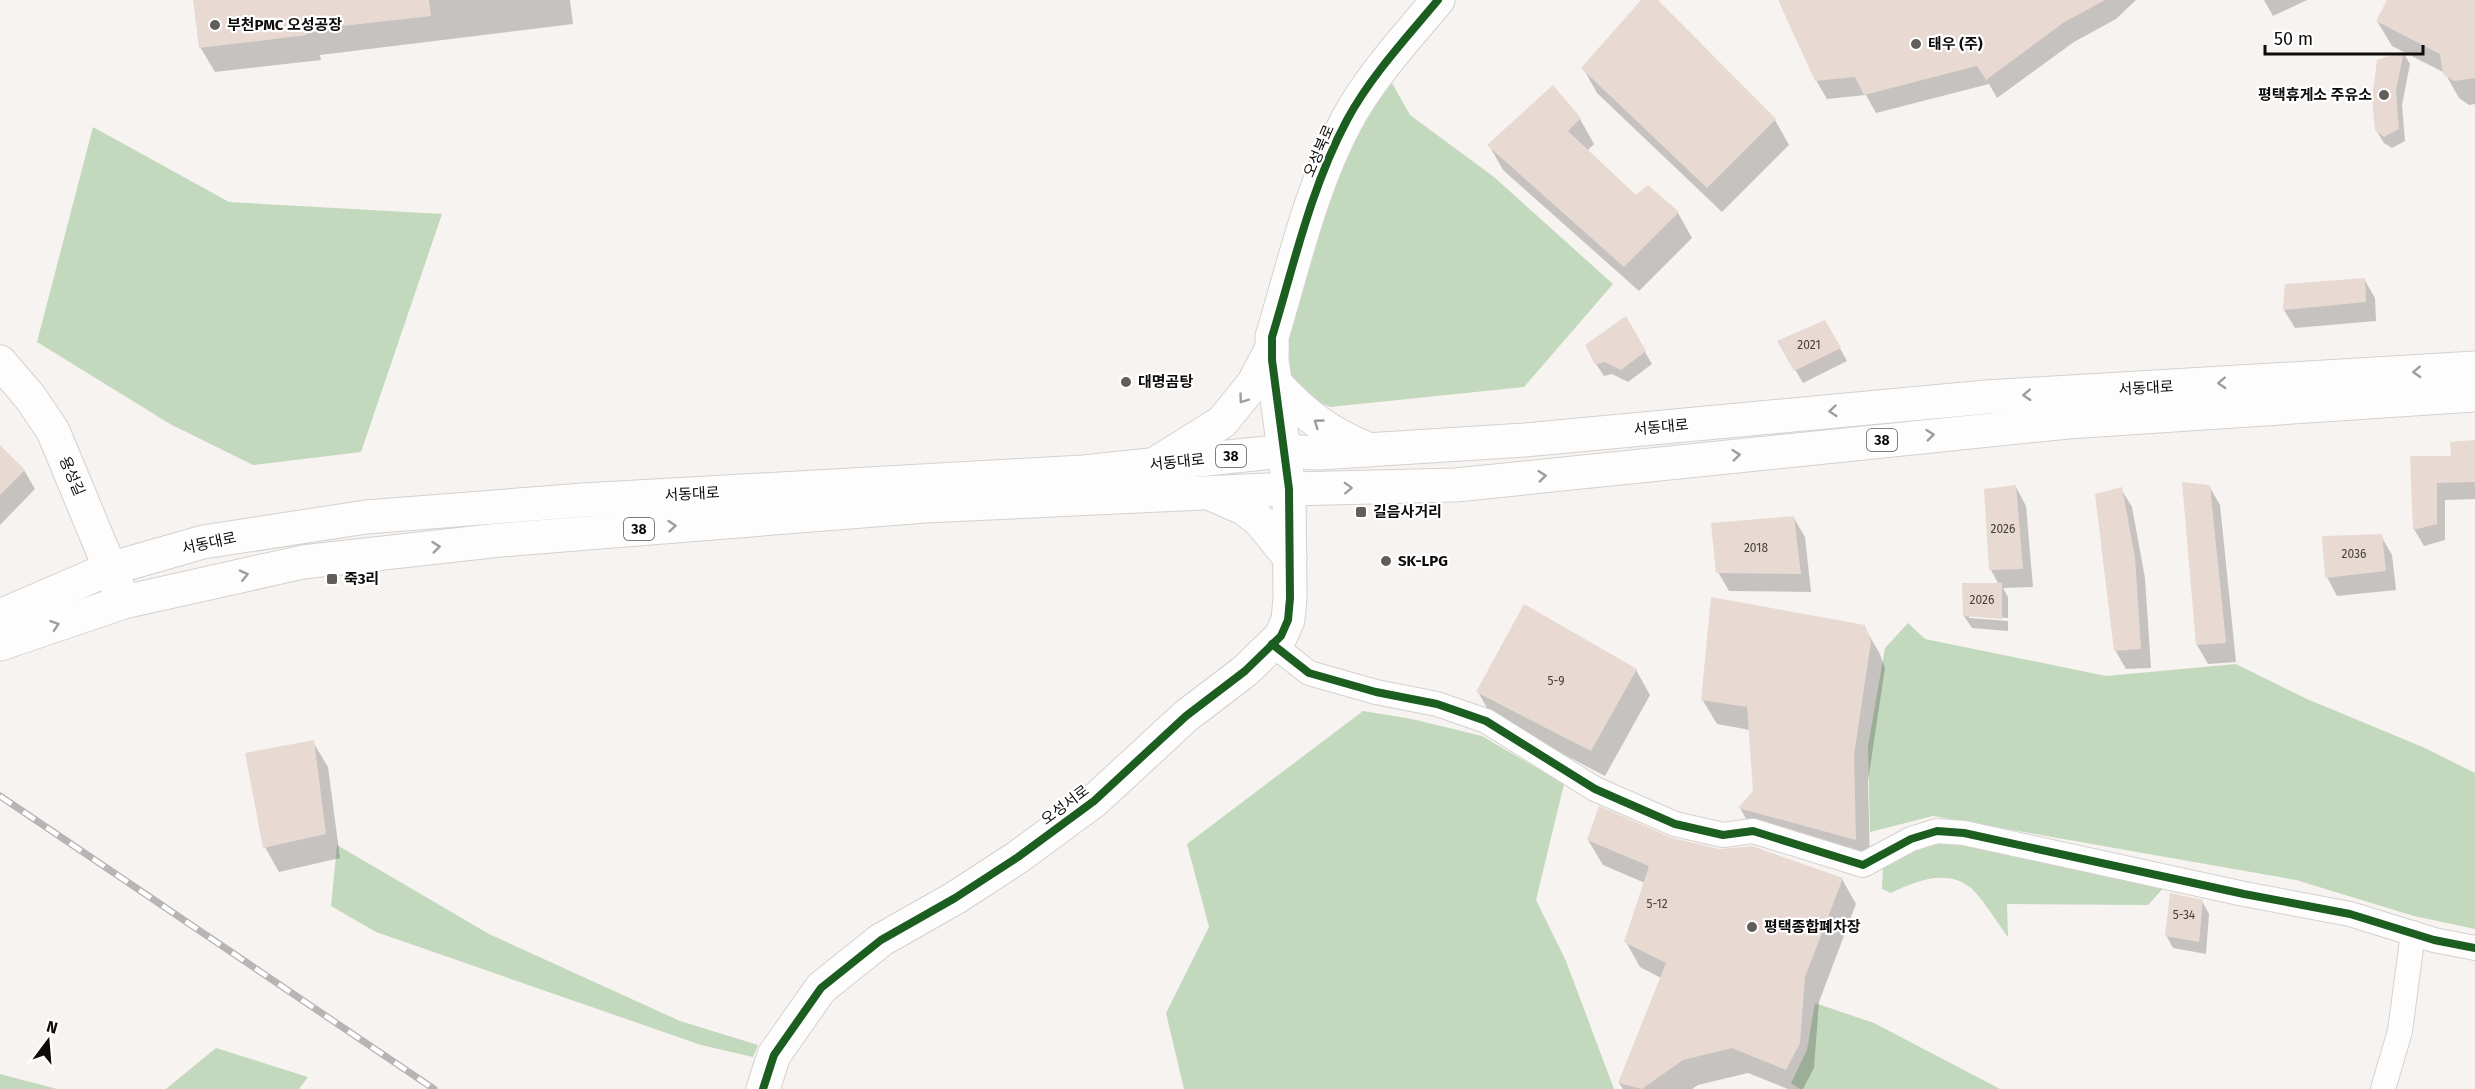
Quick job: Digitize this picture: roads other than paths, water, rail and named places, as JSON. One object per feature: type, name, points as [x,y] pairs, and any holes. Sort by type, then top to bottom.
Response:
[{"type":"main road","name":"오성북로","points":[[1272,342],[1325,163],[1348,118],[1391,57],[1438,0]]},
{"type":"main road","name":"오성서로","points":[[763,1089],[774,1055],[821,988],[881,940],[955,898],[1018,857],[1094,801],[1186,716],[1245,671],[1281,636],[1288,620],[1289,489],[1272,342]]},
{"type":"main road","points":[[1155,464],[1222,422],[1253,384],[1272,342]]},
{"type":"main road","name":"용성길","points":[[0,362],[30,397],[53,431],[124,602]]},
{"type":"main road","name":"서동대로","points":[[0,616],[109,569],[203,542],[366,518],[594,500],[1083,472],[1284,451],[1319,453],[1524,440],[1986,397],[2475,368]]},
{"type":"main road","points":[[1275,383],[1301,410],[1328,430],[1344,440],[1370,450]]},
{"type":"main road","name":"서동대로","points":[[0,644],[124,602],[303,562],[500,540],[925,506],[1289,489],[1456,485],[2068,422],[2475,395]]},
{"type":"main road","points":[[1211,494],[1253,515],[1290,558]]},
{"type":"street","points":[[1272,644],[1309,673],[1376,692],[1437,704],[1486,720],[1595,789],[1675,824],[1724,835],[1754,831],[1863,866],[1911,839],[1937,831],[1964,833],[2244,894],[2350,914],[2434,940],[2475,948]]},
{"type":"street","points":[[2383,1089],[2400,1031],[2413,933]]},
{"type":"railway","points":[[0,796],[434,1089]]},
{"type":"place","name":"부천PMC 오성공장","points":[[215,25]]},
{"type":"place","name":"태우 (주)","points":[[1916,44]]},
{"type":"place","name":"평택휴게소 주유소","points":[[2384,95]]},
{"type":"place","name":"대명곰탕","points":[[1126,382]]},
{"type":"place","name":"길음사거리","points":[[1361,512]]},
{"type":"place","name":"SK-LPG","points":[[1386,561]]},
{"type":"place","name":"죽3리","points":[[332,579]]},
{"type":"place","name":"평택종합폐차장","points":[[1752,927]]}]
